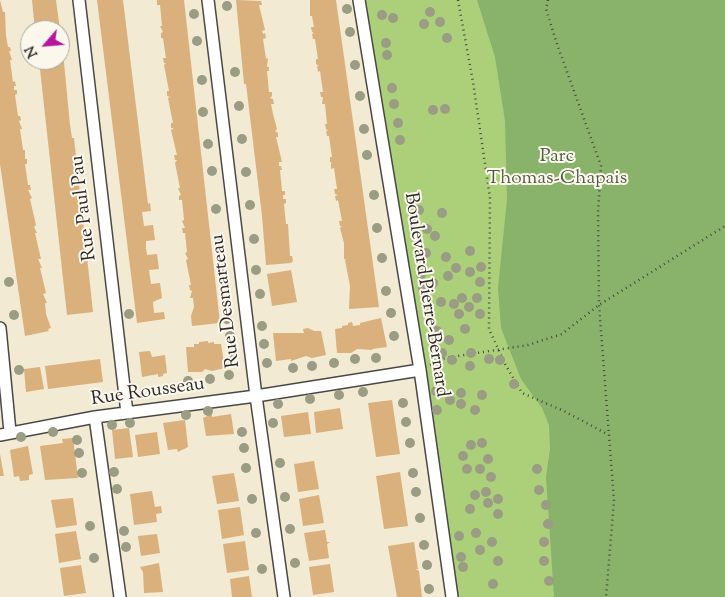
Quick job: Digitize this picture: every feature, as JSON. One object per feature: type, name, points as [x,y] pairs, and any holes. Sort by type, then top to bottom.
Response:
[{"type":"street","name":"Rue Paul Pau","points":[[79,0],[127,413]]},
{"type":"street","name":"Rue Desmarteau","points":[[208,0],[256,396],[284,597]]},
{"type":"street","name":"Boulevard Pierre-Bernard","points":[[359,0],[420,370],[452,597]]},
{"type":"street","points":[[0,328],[5,434]]},
{"type":"street","name":"Rue Rousseau","points":[[5,434],[94,417],[256,396],[420,370]]},
{"type":"street","points":[[94,417],[120,597]]},
{"type":"path","points":[[458,0],[473,82],[490,198],[489,329],[522,393],[564,411],[609,435]]},
{"type":"path","points":[[548,0],[546,9],[557,44],[601,166],[598,212],[599,305],[614,501],[606,597]]},
{"type":"path","points":[[420,370],[445,358],[528,346],[562,334],[599,305],[725,226]]},
{"type":"green space","name":"Parc Thomas-Chapais","points":[[359,0],[725,0],[725,597],[452,597]]},
{"type":"green space","name":"Parc Thomas-Chapais","points":[[477,0],[725,0],[725,597],[554,597],[546,477],[550,449],[549,425],[542,408],[521,379],[501,328],[498,288],[507,199],[505,121],[495,57]]},
{"type":"building","points":[[0,0],[3,12],[5,12],[6,36],[8,47],[10,47],[11,51],[9,51],[12,60],[10,60],[13,82],[15,81],[16,86],[14,86],[14,90],[17,90],[15,95],[18,116],[20,116],[21,120],[19,121],[22,129],[20,129],[23,150],[25,150],[25,159],[27,159],[27,164],[25,164],[28,185],[30,185],[31,190],[28,190],[32,198],[30,199],[36,225],[34,227],[37,233],[35,233],[41,259],[38,259],[42,268],[40,268],[46,293],[43,294],[47,303],[45,303],[46,314],[51,328],[48,329],[49,331],[25,336],[0,164]]},
{"type":"building","points":[[32,0],[56,0],[59,20],[34,20]]},
{"type":"building","points":[[97,0],[123,0],[148,204],[150,203],[151,211],[142,212],[144,226],[153,225],[155,240],[146,241],[146,248],[147,255],[157,254],[159,269],[149,270],[151,284],[160,283],[162,298],[153,302],[154,313],[164,312],[165,319],[137,323]]},
{"type":"building","points":[[157,0],[184,0],[220,323],[192,326],[191,316],[194,307],[193,298],[190,298],[192,291],[189,285],[191,285],[186,260],[188,259],[185,253],[187,252],[185,233],[183,233],[182,228],[185,228],[182,221],[184,220],[182,200],[179,200],[181,195],[178,188],[180,188],[175,163],[177,160],[175,160],[174,155],[177,155],[171,130],[174,128],[171,128],[171,123],[173,123],[168,98],[170,97],[167,96],[167,91],[169,91],[164,65],[166,63],[164,63],[163,58],[166,58],[163,38],[161,38],[161,33],[163,32],[160,26],[162,26],[160,5],[157,5]]},
{"type":"building","points":[[236,0],[261,1],[262,5],[259,5],[265,30],[262,31],[263,34],[265,33],[266,38],[263,39],[266,59],[268,58],[269,92],[272,92],[270,98],[273,99],[274,104],[271,104],[282,162],[279,162],[279,166],[281,166],[282,170],[280,170],[282,191],[285,191],[283,199],[286,199],[284,204],[286,224],[288,224],[290,256],[292,256],[293,261],[291,263],[266,265],[262,216],[246,84],[244,84]]},
{"type":"building","points":[[310,0],[336,0],[379,307],[349,309],[350,286],[345,260],[347,260],[344,259],[344,243],[340,228],[342,226],[340,226],[339,221],[342,221],[338,200],[336,201],[335,196],[338,195],[335,194],[334,189],[337,189],[334,168],[331,169],[331,163],[333,163],[330,162],[330,157],[332,157],[325,124],[327,124],[325,104],[322,104],[323,97],[321,97],[320,92],[323,92],[320,71],[318,72],[317,66],[319,66],[316,64],[316,59],[318,59],[315,39],[313,39],[312,34],[314,33],[311,27],[314,27],[312,16],[310,16]]},
{"type":"building","points":[[40,70],[65,70],[70,125],[72,138],[74,138],[93,312],[67,315]]},
{"type":"building","points":[[291,270],[297,302],[272,306],[267,274]]},
{"type":"building","points":[[381,318],[387,347],[373,350],[357,349],[351,353],[337,353],[335,329],[342,328],[342,326],[352,322],[353,326]]},
{"type":"building","points":[[308,328],[314,331],[321,331],[326,355],[312,358],[306,356],[291,361],[291,359],[276,361],[273,333],[304,333],[303,329]]},
{"type":"building","points":[[208,341],[208,343],[221,344],[225,368],[212,371],[205,369],[202,372],[188,372],[186,347],[194,347],[194,344]]},
{"type":"building","points":[[150,351],[152,357],[165,355],[167,373],[163,374],[163,376],[158,377],[158,374],[142,377],[139,352]]},
{"type":"building","points":[[100,359],[103,382],[48,389],[45,366]]},
{"type":"building","points":[[40,367],[44,389],[26,392],[24,369]]},
{"type":"building","points":[[392,400],[400,454],[376,457],[368,403]]},
{"type":"building","points":[[340,408],[343,429],[316,433],[314,412]]},
{"type":"building","points":[[308,412],[311,434],[284,437],[281,416]]},
{"type":"building","points":[[212,414],[212,417],[231,414],[234,434],[206,436],[203,418]]},
{"type":"building","points":[[185,420],[188,447],[178,452],[177,449],[168,450],[163,423]]},
{"type":"building","points":[[129,428],[133,457],[115,459],[112,430]]},
{"type":"building","points":[[157,432],[160,454],[138,457],[135,435]]},
{"type":"building","points":[[73,438],[78,478],[45,480],[40,446],[63,443],[62,439]]},
{"type":"building","points":[[28,446],[33,474],[29,475],[29,480],[20,481],[19,476],[14,477],[10,450]]},
{"type":"building","points":[[0,454],[4,476],[0,476]]},
{"type":"building","points":[[314,461],[319,489],[298,492],[294,464]]},
{"type":"building","points":[[400,472],[408,526],[384,529],[376,476]]},
{"type":"building","points":[[234,473],[239,501],[217,504],[212,476]]},
{"type":"building","points":[[152,491],[155,507],[161,506],[162,513],[156,514],[157,522],[134,525],[130,494]]},
{"type":"building","points":[[319,495],[324,523],[303,526],[299,499]]},
{"type":"building","points":[[73,498],[77,525],[56,528],[51,500]]},
{"type":"building","points":[[240,507],[244,535],[222,539],[218,510]]},
{"type":"building","points":[[325,530],[327,542],[330,542],[327,544],[329,558],[309,561],[304,533]]},
{"type":"building","points":[[76,531],[81,559],[59,563],[55,534]]},
{"type":"building","points":[[157,534],[160,553],[141,556],[138,536]]},
{"type":"building","points":[[245,541],[249,570],[227,573],[223,544]]},
{"type":"building","points":[[414,542],[418,569],[416,569],[419,571],[422,597],[397,597],[388,546]]},
{"type":"building","points":[[159,563],[163,592],[144,593],[143,572],[140,567]]},
{"type":"building","points":[[330,564],[334,592],[313,595],[309,567]]},
{"type":"building","points":[[81,565],[86,593],[64,596],[60,568]]},
{"type":"building","points":[[249,576],[252,597],[232,597],[230,579]]}]
